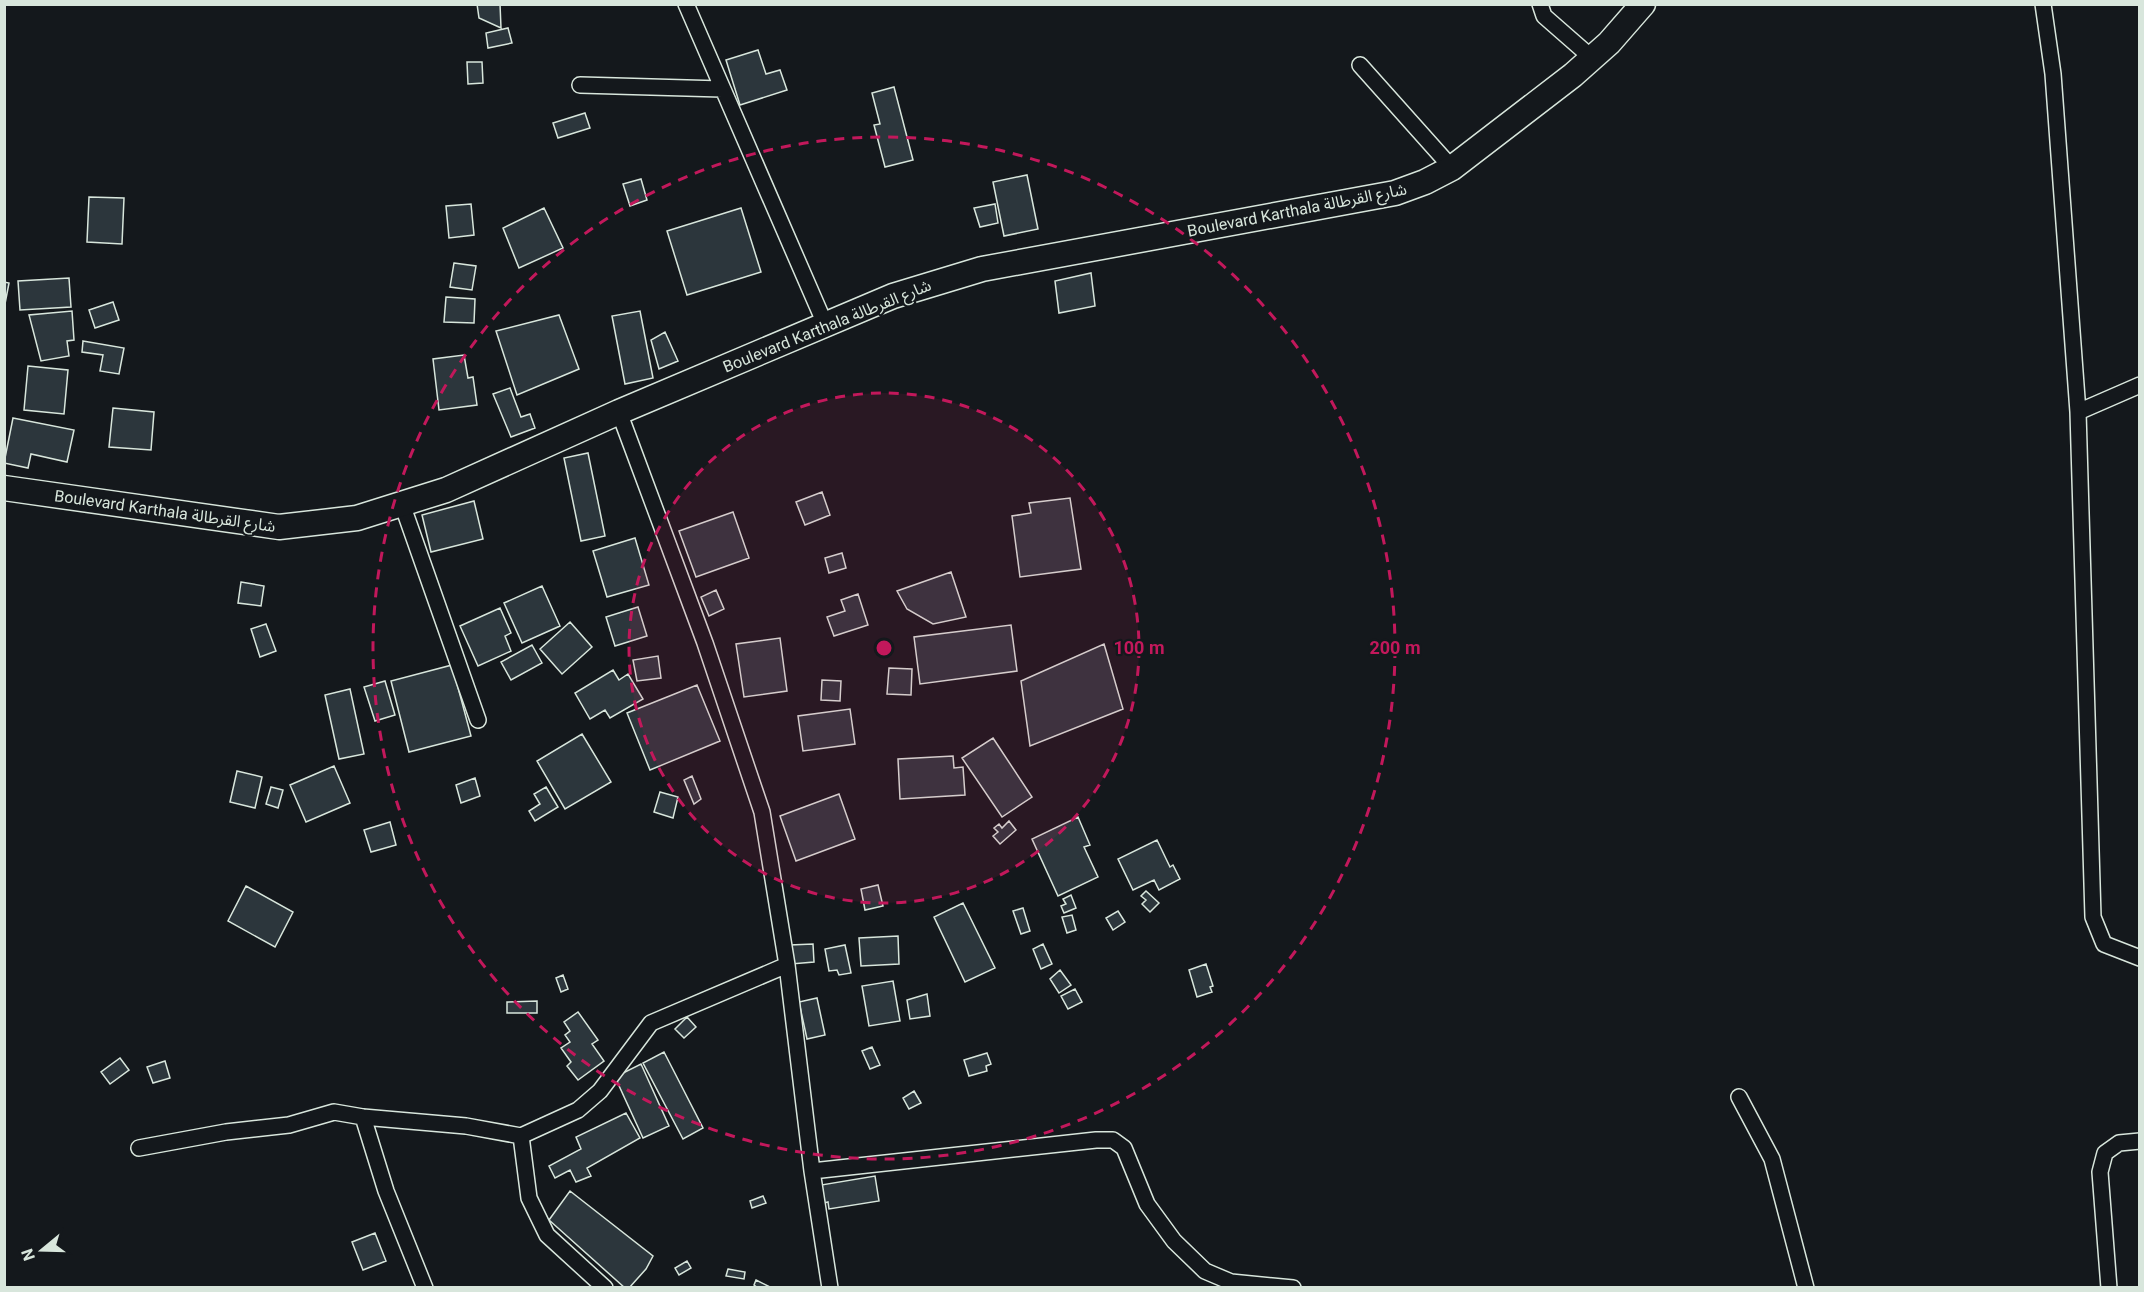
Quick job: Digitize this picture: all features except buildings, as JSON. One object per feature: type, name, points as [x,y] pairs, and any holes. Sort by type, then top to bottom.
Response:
[{"type":"main road","name":"Boulevard Karthala شارع القرطالة","points":[[4,488],[279,527],[357,518],[446,490],[619,412],[825,324],[893,297],[982,269],[1395,193],[1425,182],[1452,168],[1573,75],[1609,44],[1643,4]]},
{"type":"street","points":[[686,4],[825,324]]},
{"type":"street","points":[[1540,4],[1544,16],[1592,58]]},
{"type":"street","points":[[2043,4],[2053,74],[2078,412],[2093,917],[2104,944],[2139,958]]},
{"type":"street","points":[[1360,65],[1452,168]]},
{"type":"street","points":[[580,85],[722,89]]},
{"type":"street","points":[[2078,412],[2139,385]]},
{"type":"street","points":[[619,412],[705,643],[762,812],[787,965],[812,1171],[830,1287]]},
{"type":"street","points":[[402,504],[478,720]]},
{"type":"street","points":[[139,1148],[226,1132],[288,1125],[334,1112],[363,1117],[466,1126],[521,1136],[578,1110],[600,1091],[651,1023],[787,965]]},
{"type":"street","points":[[1739,1097],[1772,1159],[1806,1287]]},
{"type":"street","points":[[363,1117],[387,1191],[425,1287]]},
{"type":"street","points":[[521,1136],[529,1198],[548,1235],[605,1287]]},
{"type":"street","points":[[812,1171],[1113,1140],[1124,1148],[1147,1204],[1174,1241],[1205,1271],[1231,1282],[1293,1287]]},
{"type":"street","points":[[2109,1287],[2100,1172],[2104,1153],[2119,1143],[2139,1141]]}]
